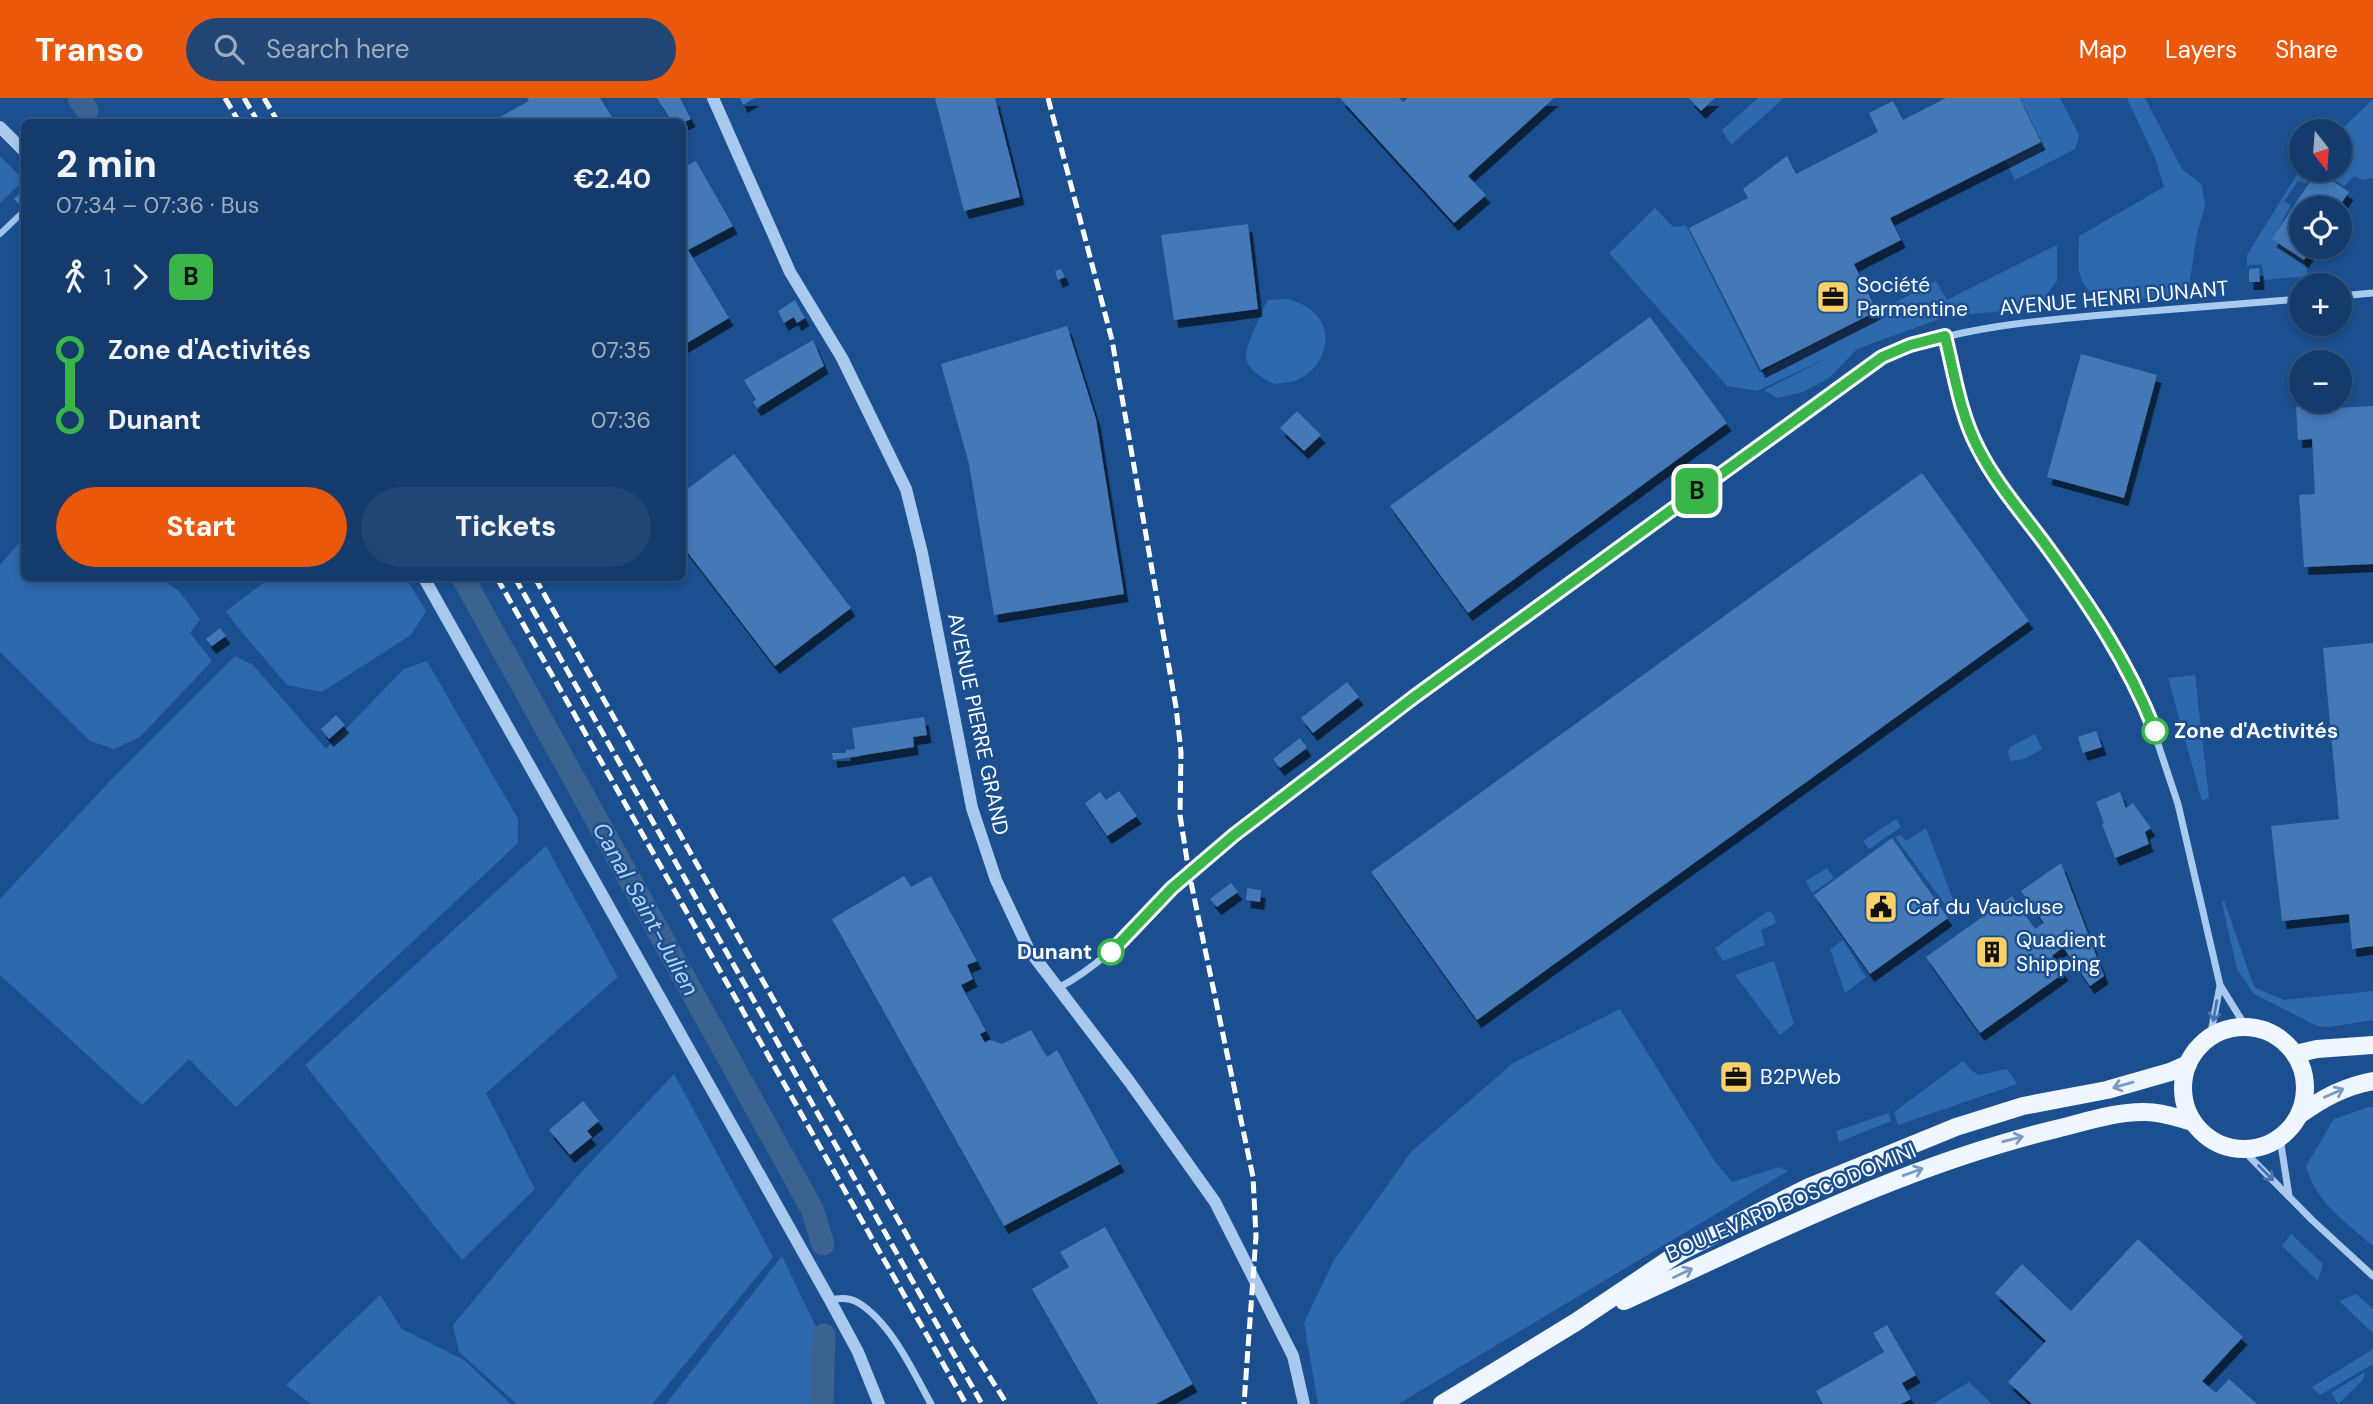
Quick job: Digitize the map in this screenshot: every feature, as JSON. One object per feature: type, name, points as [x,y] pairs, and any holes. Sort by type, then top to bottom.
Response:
[{"type":"main road","points":[[2246,1027],[2265,1031],[2281,1040],[2295,1054],[2303,1073],[2305,1095],[2299,1115],[2291,1128],[2280,1138],[2262,1146],[2242,1149],[2214,1141],[2202,1133],[2193,1122],[2185,1104],[2183,1084],[2188,1064],[2197,1049],[2210,1037],[2246,1027]]},
{"type":"main road","points":[[2295,1054],[2317,1049],[2373,1045]]},
{"type":"main road","name":"BOULEVARD BOSCODOMINI","points":[[1442,1404],[1576,1322],[1681,1252],[1809,1187],[1956,1127],[2023,1106],[2107,1090],[2170,1072],[2188,1064]]},
{"type":"main road","points":[[2299,1115],[2327,1096],[2358,1083],[2373,1081]]},
{"type":"main road","name":"BOULEVARD BOSCODOMINI","points":[[1576,1322],[1829,1205],[1996,1144],[2135,1112],[2165,1114],[2193,1122]]},
{"type":"street","name":"AVENUE PIERRE GRAND","points":[[713,98],[790,272],[842,358],[906,489],[922,553],[972,808],[996,880],[1029,950],[1129,1081],[1215,1202],[1293,1356],[1304,1404]]},
{"type":"street","points":[[0,127],[21,148]]},
{"type":"street","points":[[2352,295],[2373,293]]},
{"type":"street","name":"AVENUE HENRI DUNANT","points":[[1057,989],[1093,968],[1172,888],[1215,850],[1414,697],[1882,357],[1910,345],[1973,330],[2071,318],[2289,300]]},
{"type":"street","points":[[1945,336],[1966,415],[1978,447],[1997,479],[2090,606],[2145,705],[2178,804],[2220,985],[2246,1027]]},
{"type":"street","points":[[426,581],[830,1300],[858,1352],[879,1404]]},
{"type":"street","points":[[2210,1037],[2220,985]]},
{"type":"street","points":[[2280,1138],[2290,1197]]},
{"type":"street","points":[[2242,1149],[2373,1276]]},
{"type":"street","points":[[830,1300],[843,1297],[856,1301],[887,1329],[931,1404]]},
{"type":"shaded area","points":[[1758,98],[1784,98],[1731,145],[1722,130]]},
{"type":"shaded area","points":[[2019,98],[2060,98],[2079,135],[2075,149],[2015,180],[2005,160]]},
{"type":"shaded area","points":[[2127,98],[2145,98],[2182,169],[2202,185],[2205,206],[2197,234],[2188,293],[2102,303],[2082,280],[2079,236],[2164,187],[2155,158]]},
{"type":"shaded area","points":[[2373,99],[2373,178],[2352,178],[2352,119]]},
{"type":"shaded area","points":[[0,156],[21,177],[21,183],[0,203]]},
{"type":"shaded area","points":[[2292,182],[2297,182],[2284,201],[2289,204],[2289,209],[2273,239],[2289,250],[2289,259],[2304,260],[2307,273],[2289,273],[2289,278],[2264,280],[2262,264],[2247,266],[2247,255]]},
{"type":"shaded area","points":[[1655,208],[1673,227],[1686,225],[1760,373],[1936,281],[1947,300],[2057,245],[2057,281],[2045,297],[2022,307],[1948,316],[1857,349],[1829,378],[1803,392],[1777,398],[1764,390],[1835,354],[1757,391],[1727,386],[1609,253]]},
{"type":"shaded area","points":[[1288,299],[1314,312],[1324,329],[1325,346],[1318,363],[1305,376],[1274,384],[1257,374],[1247,362],[1246,353],[1268,300]]},
{"type":"shaded area","points":[[21,540],[21,581],[164,581],[179,591],[200,619],[190,633],[212,661],[140,737],[114,749],[90,741],[0,652],[0,565]]},
{"type":"shaded area","points":[[266,581],[408,581],[426,611],[411,635],[322,692],[287,685],[226,611]]},
{"type":"shaded area","points":[[235,656],[253,665],[326,749],[404,669],[427,661],[518,819],[518,843],[236,1107],[189,1059],[142,1105],[0,975],[0,899],[109,782]]},
{"type":"shaded area","points":[[2195,675],[2209,798],[2202,801],[2168,678]]},
{"type":"shaded area","points":[[2035,734],[2042,749],[2024,759],[2010,761],[2010,747]]},
{"type":"shaded area","points":[[1896,819],[1901,827],[1869,849],[1863,841]]},
{"type":"shaded area","points":[[1926,828],[1957,910],[1952,914],[1895,837],[1901,835],[1906,841]]},
{"type":"shaded area","points":[[546,846],[618,977],[486,1093],[535,1189],[462,1260],[305,1065]]},
{"type":"shaded area","points":[[1827,868],[1834,878],[1812,893],[1806,881]]},
{"type":"shaded area","points":[[2224,900],[2254,987],[2284,1000],[2373,991],[2373,1020],[2329,1027],[2317,1026],[2254,994],[2237,969],[2222,903]]},
{"type":"shaded area","points":[[1768,911],[1773,914],[1776,923],[1761,930],[1765,945],[1723,961],[1715,948]]},
{"type":"shaded area","points":[[1843,940],[1866,977],[1845,993],[1830,949]]},
{"type":"shaded area","points":[[1774,961],[1794,1024],[1780,1035],[1735,975]]},
{"type":"shaded area","points":[[1620,1009],[1716,1163],[1732,1182],[1779,1167],[1788,1171],[1398,1404],[1318,1404],[1304,1323],[1334,1260],[1411,1152],[1513,1063]]},
{"type":"shaded area","points":[[1963,1061],[1979,1075],[2007,1069],[2017,1084],[1898,1125],[1894,1112]]},
{"type":"shaded area","points":[[674,1074],[773,1257],[652,1404],[517,1404],[459,1352],[453,1325],[575,1179]]},
{"type":"shaded area","points":[[2373,1107],[2373,1246],[2324,1201],[2310,1179],[2306,1166],[2334,1119]]},
{"type":"shaded area","points":[[1889,1113],[1891,1121],[1839,1142],[1836,1131]]},
{"type":"shaded area","points":[[2291,1234],[2323,1264],[2318,1281],[2282,1246]]},
{"type":"shaded area","points":[[782,1256],[816,1327],[813,1361],[815,1404],[666,1404]]},
{"type":"shaded area","points":[[2356,1294],[2373,1309],[2373,1333],[2339,1301]]},
{"type":"shaded area","points":[[380,1295],[402,1329],[464,1360],[511,1404],[311,1404],[286,1385]]},
{"type":"shaded area","points":[[2373,1349],[2373,1364],[2320,1395],[2312,1387]]},
{"type":"shaded area","points":[[2365,1372],[2363,1380],[2338,1404],[2331,1393]]},
{"type":"shaded area","points":[[1969,1382],[1992,1404],[1933,1404]]},
{"type":"building","points":[[527,98],[600,98],[613,119],[496,119],[529,101]]},
{"type":"building","points":[[657,98],[680,98],[691,119],[686,121],[686,119],[670,119]]},
{"type":"building","points":[[740,98],[755,98],[743,105]]},
{"type":"building","points":[[935,98],[995,98],[1020,197],[964,211]]},
{"type":"building","points":[[1340,98],[1399,98],[1403,102],[1408,98],[1554,98],[1468,176],[1486,195],[1454,223]]},
{"type":"building","points":[[1689,98],[1715,98],[1701,111]]},
{"type":"building","points":[[1946,98],[2019,98],[2041,142],[1890,218],[1901,240],[1854,264],[1877,311],[1761,370],[1689,228],[1748,198],[1743,189],[1787,156],[1796,174],[1878,132],[1869,113],[1893,101],[1903,120]]},
{"type":"building","points":[[696,161],[733,226],[688,250],[729,318],[686,344],[686,166]]},
{"type":"building","points":[[2310,182],[2334,182],[2349,192],[2346,196],[2300,196]]},
{"type":"building","points":[[21,192],[21,206],[14,199]]},
{"type":"building","points":[[2289,213],[2289,250],[2272,239]]},
{"type":"building","points":[[1248,224],[1258,309],[1174,320],[1161,235]]},
{"type":"building","points":[[2259,268],[2260,282],[2249,282],[2249,269]]},
{"type":"building","points":[[1061,269],[1065,277],[1058,280],[1055,271]]},
{"type":"building","points":[[795,300],[805,318],[797,323],[794,317],[784,323],[778,311]]},
{"type":"building","points":[[1650,317],[1727,423],[1468,613],[1390,506]]},
{"type":"building","points":[[1067,326],[1096,419],[1124,594],[994,615],[969,464],[941,364]]},
{"type":"building","points":[[813,340],[824,366],[757,408],[753,402],[756,400],[744,380]]},
{"type":"building","points":[[2081,354],[2157,375],[2124,498],[2047,477]]},
{"type":"building","points":[[2373,406],[2373,564],[2304,567],[2299,495],[2315,494],[2312,439],[2298,440],[2296,413],[2352,413],[2352,407]]},
{"type":"building","points":[[1297,411],[1321,435],[1304,451],[1280,428]]},
{"type":"building","points":[[734,454],[851,608],[775,666],[686,550],[686,490]]},
{"type":"building","points":[[1922,473],[2029,621],[1477,1020],[1371,872]]},
{"type":"building","points":[[220,628],[226,636],[212,646],[206,639]]},
{"type":"building","points":[[2373,643],[2373,946],[2352,949],[2349,914],[2282,921],[2271,826],[2339,819],[2323,648]]},
{"type":"building","points":[[1347,682],[1359,697],[1313,733],[1301,718]]},
{"type":"building","points":[[336,715],[345,725],[329,739],[321,729]]},
{"type":"building","points":[[924,717],[927,735],[913,737],[914,747],[833,760],[832,753],[846,753],[846,750],[855,749],[852,728]]},
{"type":"building","points":[[2096,731],[2102,747],[2083,753],[2078,737]]},
{"type":"building","points":[[1300,738],[1307,748],[1280,768],[1273,759]]},
{"type":"building","points":[[1119,791],[1137,816],[1107,836],[1085,803],[1100,792],[1106,800]]},
{"type":"building","points":[[2120,792],[2126,808],[2133,803],[2151,828],[2145,832],[2149,844],[2115,858],[2096,802]]},
{"type":"building","name":"Caf du Vaucluse","points":[[1892,838],[1948,918],[1870,974],[1814,895]]},
{"type":"building","name":"Quadient Shipping","points":[[2061,863],[2104,976],[2090,986],[2063,947],[2052,956],[2064,973],[1980,1033],[1926,957],[2012,896],[2035,929],[2044,923],[2021,891]]},
{"type":"building","points":[[904,876],[911,887],[931,876],[977,961],[967,965],[973,979],[961,985],[986,1031],[980,1034],[985,1043],[990,1040],[1002,1044],[1031,1030],[1047,1057],[1057,1050],[1120,1164],[1004,1226],[832,919]]},
{"type":"building","points":[[1231,883],[1238,892],[1217,907],[1210,899]]},
{"type":"building","points":[[1247,888],[1261,890],[1260,902],[1246,900]]},
{"type":"building","points":[[583,1101],[599,1121],[587,1131],[592,1137],[570,1155],[549,1130]]},
{"type":"building","points":[[1105,1227],[1193,1384],[1156,1404],[1098,1404],[1032,1289],[1069,1267],[1060,1252]]},
{"type":"building","points":[[2138,1239],[2243,1337],[2202,1381],[2216,1393],[2229,1379],[2257,1404],[2032,1404],[2008,1382],[2046,1341],[1995,1293],[2022,1264],[2071,1311]]},
{"type":"building","points":[[1887,1325],[1916,1375],[1902,1383],[1911,1399],[1901,1404],[1823,1404],[1816,1391],[1884,1352],[1873,1333]]},
{"type":"waterway","name":"Canal Saint-Julien","points":[[79,98],[87,110]]},
{"type":"waterway","points":[[0,234],[21,214]]},
{"type":"waterway","name":"Canal Saint-Julien","points":[[465,581],[812,1209],[823,1244]]},
{"type":"waterway","name":"Canal Saint-Julien","points":[[822,1404],[824,1335]]},
{"type":"railway","points":[[225,98],[237,119]]},
{"type":"railway","points":[[244,98],[256,119]]},
{"type":"railway","points":[[264,98],[276,119]]},
{"type":"railway","points":[[1048,98],[1112,340],[1176,707],[1181,752],[1180,815],[1189,873],[1253,1177],[1256,1236],[1244,1404]]},
{"type":"railway","points":[[499,581],[966,1404]]},
{"type":"railway","points":[[517,581],[982,1404]]},
{"type":"railway","points":[[537,581],[965,1338],[1007,1404]]},
{"type":"bus line","name":"B","points":[[1111,952],[1172,888],[1215,850],[1414,697],[1882,357],[1910,345],[1945,336],[1966,415],[1978,447],[1997,479],[2090,606],[2135,685],[2155,731]]},
{"type":"place","name":"Société Parmentine","points":[[1833,297]]},
{"type":"place","name":"Zone d'Activités","points":[[2155,731]]},
{"type":"place","name":"Caf du Vaucluse","points":[[1881,907]]},
{"type":"place","name":"Dunant","points":[[1111,952]]},
{"type":"place","name":"Quadient Shipping","points":[[1992,952]]},
{"type":"place","name":"B2PWeb","points":[[1736,1077]]}]
